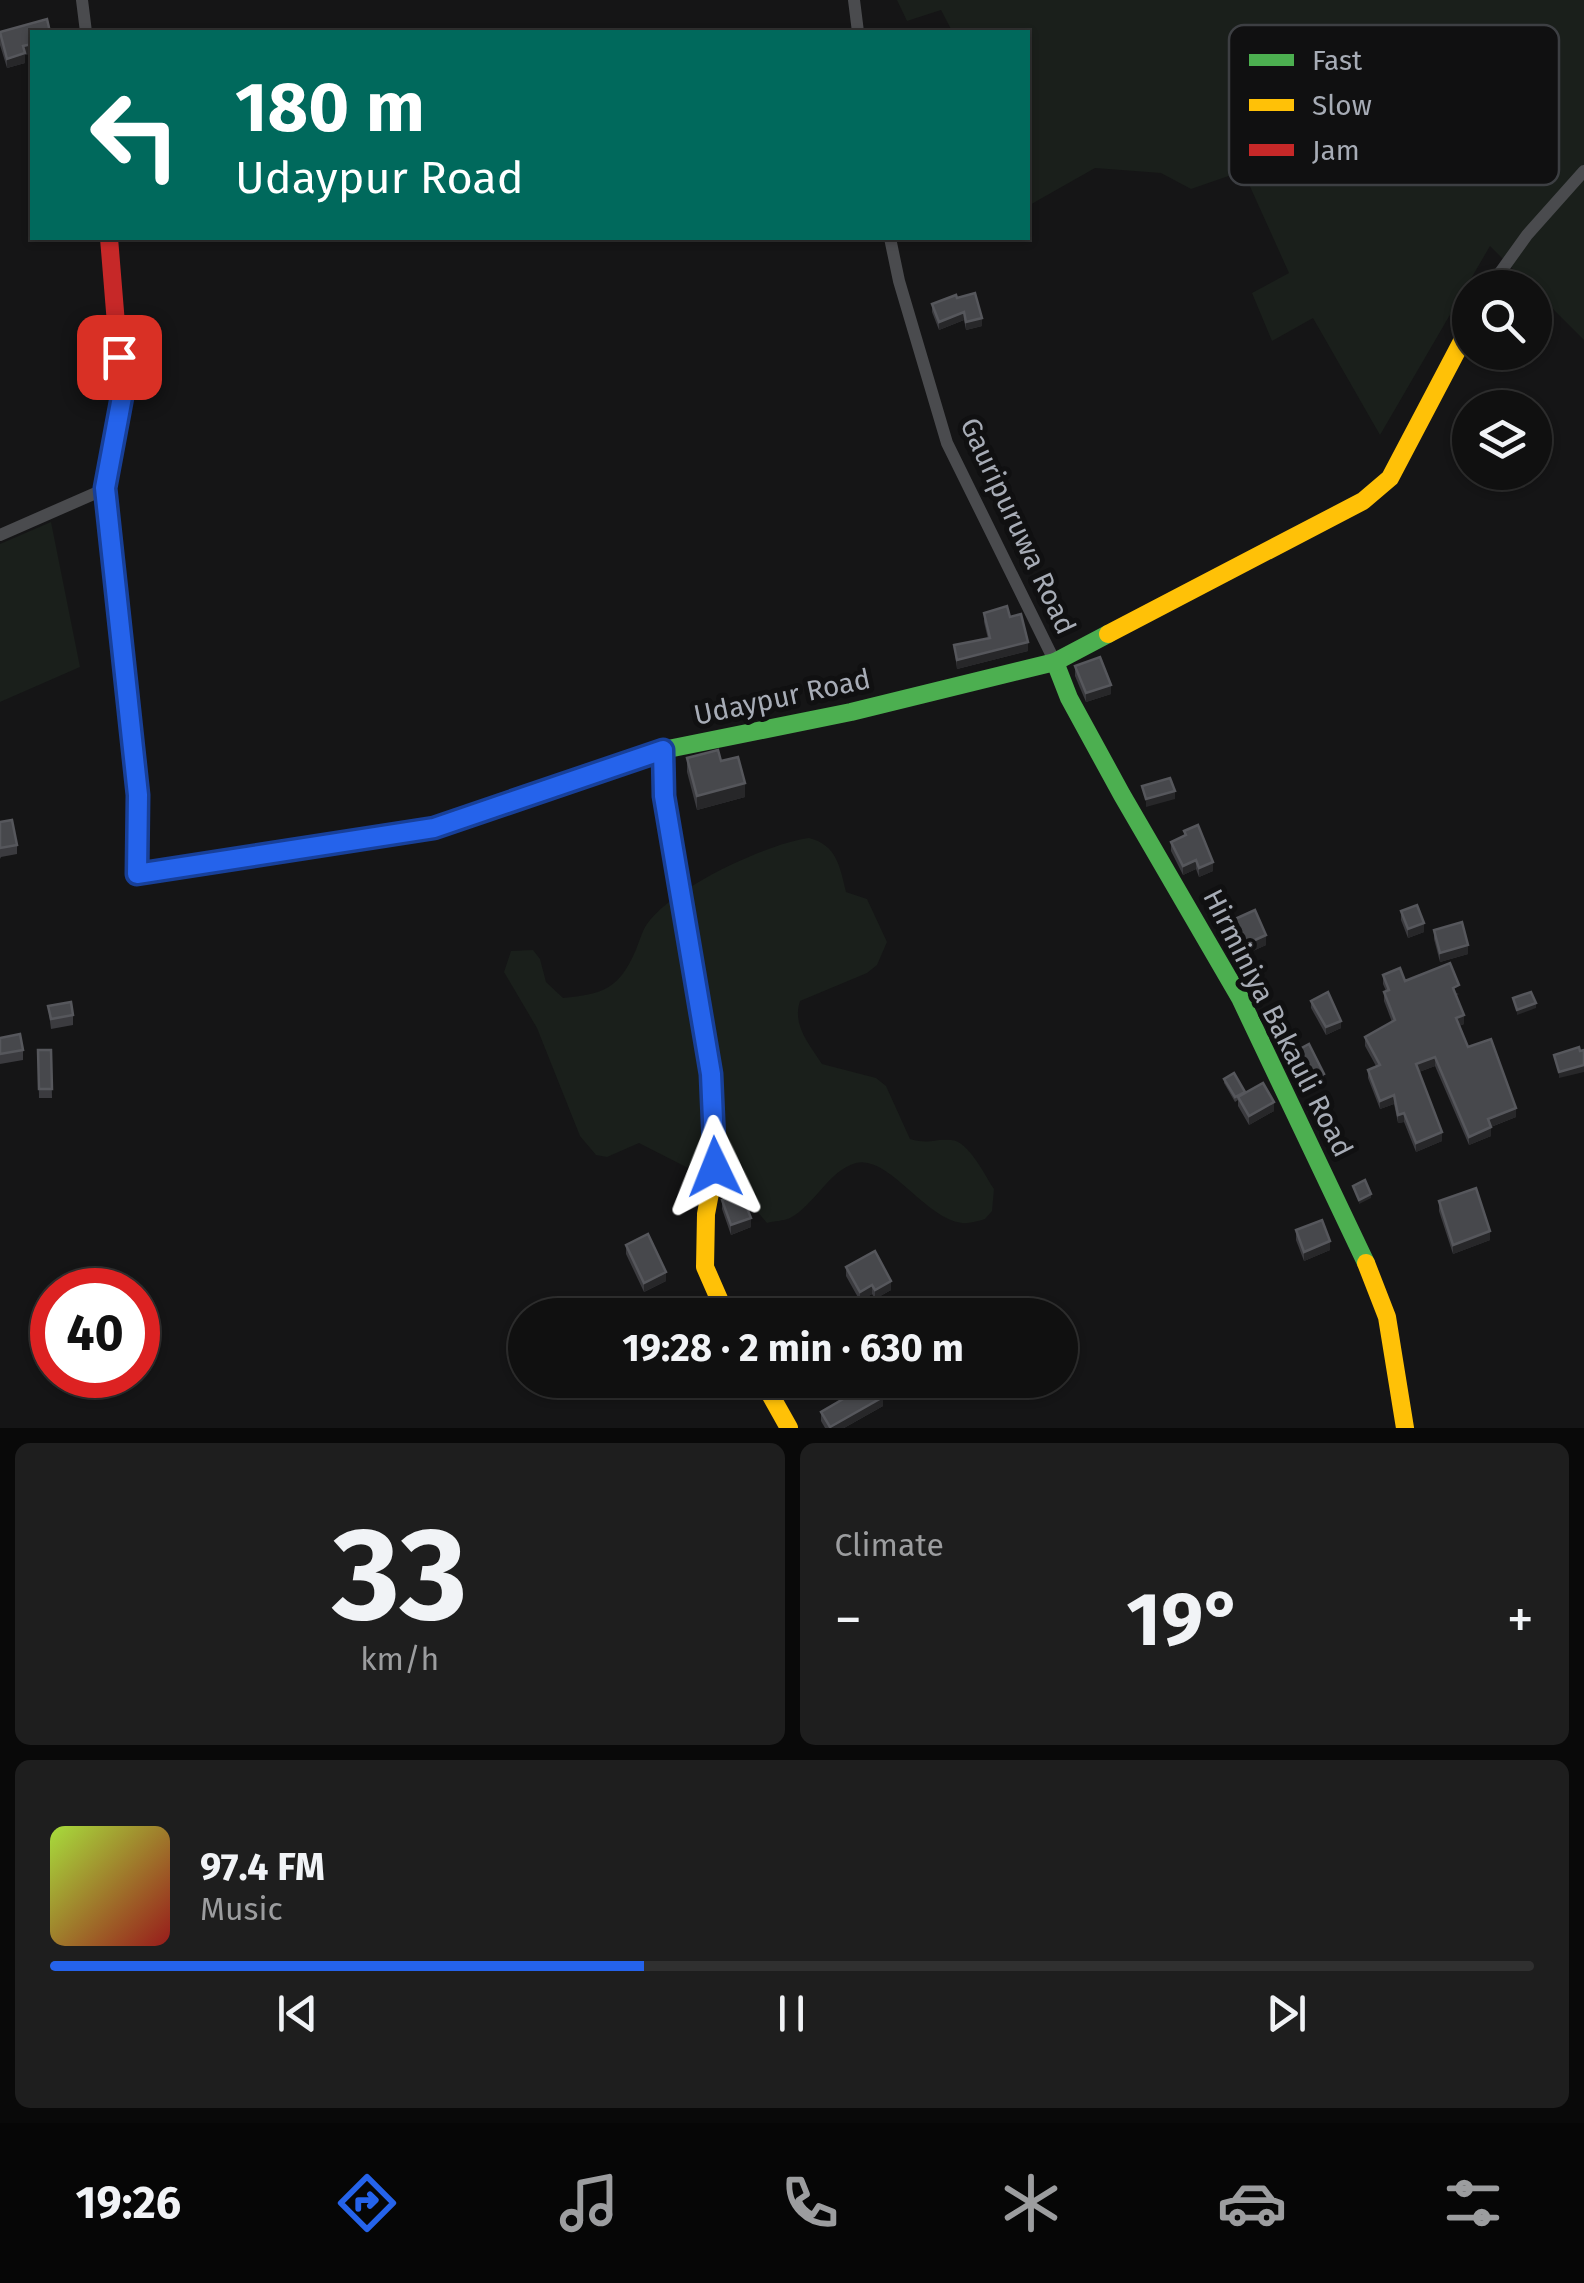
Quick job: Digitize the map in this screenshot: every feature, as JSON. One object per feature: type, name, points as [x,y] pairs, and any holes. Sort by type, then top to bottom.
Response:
[{"type":"street","points":[[82,0],[86,30]]},
{"type":"street","points":[[854,0],[858,30]]},
{"type":"street","points":[[1503,270],[1527,235],[1584,171]]},
{"type":"street","name":"Udaypur Road","points":[[109,240],[122,397],[105,488],[138,795],[137,874],[434,828],[663,750],[851,712],[1056,662],[1362,501],[1390,478],[1452,360]]},
{"type":"street","name":"Gauripuruwa Road","points":[[890,240],[898,281],[947,443],[1056,662]]},
{"type":"street","points":[[0,535],[105,488]]},
{"type":"street","name":"Hirminiya Bakauli Road","points":[[1056,662],[1069,698],[1113,779],[1240,998],[1354,1232],[1388,1317],[1404,1428]]},
{"type":"street","points":[[663,750],[664,796],[711,1074],[715,1167],[706,1214],[705,1267],[719,1298]]},
{"type":"street","points":[[772,1398],[789,1428]]},
{"type":"shaded area","points":[[897,0],[1584,0],[1584,340],[1552,308],[1552,270],[1514,270],[1490,246],[1476,270],[1452,270],[1452,311],[1380,435],[1313,318],[1272,341],[1252,293],[1289,273],[1249,185],[1559,185],[1559,25],[1229,25],[1229,176],[1191,189],[1161,173],[1095,168],[1030,205],[1030,30],[951,30],[941,10],[907,21]]},
{"type":"shaded area","points":[[51,522],[80,667],[0,702],[0,544]]},
{"type":"shaded area","points":[[809,838],[831,852],[846,892],[867,899],[887,942],[877,965],[867,973],[800,1001],[798,1018],[803,1034],[822,1064],[876,1078],[886,1086],[910,1139],[951,1140],[964,1146],[994,1189],[992,1211],[985,1219],[964,1223],[948,1219],[881,1168],[856,1163],[838,1173],[799,1212],[788,1219],[767,1223],[745,1197],[639,1143],[607,1157],[596,1155],[580,1136],[537,1028],[504,972],[511,951],[533,950],[540,959],[546,982],[563,998],[598,992],[622,975],[647,924],[677,896],[746,858]]},
{"type":"building","points":[[47,19],[50,30],[30,30],[30,44],[23,46],[25,53],[7,59],[0,32]]},
{"type":"building","points":[[975,293],[982,318],[966,322],[964,312],[939,322],[932,304]]},
{"type":"building","points":[[1007,606],[1010,617],[1021,614],[1028,642],[957,660],[954,645],[990,638],[984,613]]},
{"type":"building","points":[[1100,657],[1111,685],[1086,693],[1075,666]]},
{"type":"building","points":[[718,750],[721,761],[738,757],[745,783],[697,796],[687,758]]},
{"type":"building","points":[[1170,778],[1175,791],[1146,799],[1142,786]]},
{"type":"building","points":[[12,820],[17,845],[0,848],[0,822]]},
{"type":"building","points":[[1198,825],[1213,862],[1199,868],[1196,860],[1183,866],[1171,842]]},
{"type":"building","points":[[1417,905],[1424,923],[1408,929],[1401,911]]},
{"type":"building","points":[[1255,910],[1266,935],[1235,949],[1224,924]]},
{"type":"building","points":[[1462,922],[1468,945],[1440,953],[1434,930]]},
{"type":"building","points":[[1450,963],[1459,985],[1453,988],[1464,1015],[1456,1018],[1468,1047],[1491,1039],[1516,1108],[1488,1119],[1491,1127],[1469,1137],[1435,1057],[1416,1064],[1442,1132],[1416,1143],[1404,1113],[1398,1115],[1394,1095],[1380,1101],[1368,1070],[1380,1065],[1365,1037],[1395,1020],[1384,992],[1389,990],[1383,975],[1400,968],[1405,981]]},
{"type":"building","points":[[1328,992],[1341,1021],[1326,1027],[1311,1001]]},
{"type":"building","points":[[1531,992],[1536,1003],[1517,1010],[1513,998]]},
{"type":"building","points":[[71,1002],[73,1015],[51,1019],[48,1006]]},
{"type":"building","points":[[20,1034],[23,1050],[0,1054],[0,1038]]},
{"type":"building","points":[[1309,1044],[1324,1074],[1300,1085],[1294,1072],[1305,1069],[1296,1051]]},
{"type":"building","points":[[1579,1047],[1584,1050],[1584,1065],[1559,1072],[1554,1055]]},
{"type":"building","points":[[38,1050],[51,1050],[52,1089],[39,1089]]},
{"type":"building","points":[[1234,1073],[1245,1092],[1235,1097],[1224,1079]]},
{"type":"building","points":[[1263,1083],[1274,1102],[1249,1116],[1238,1097]]},
{"type":"building","points":[[1365,1180],[1371,1194],[1359,1200],[1353,1186]]},
{"type":"building","points":[[1476,1188],[1490,1231],[1453,1245],[1439,1201]]},
{"type":"building","points":[[741,1193],[751,1218],[731,1225],[722,1200]]},
{"type":"building","points":[[1322,1220],[1330,1241],[1304,1252],[1296,1230]]},
{"type":"building","points":[[648,1234],[666,1272],[644,1283],[626,1245]]},
{"type":"building","points":[[875,1251],[891,1281],[875,1290],[872,1285],[860,1292],[846,1267]]},
{"type":"building","points":[[845,1398],[881,1398],[830,1427],[821,1412]]},
{"type":"traffic: fast","points":[[137,851],[137,874],[434,828],[663,750],[851,712],[1055,662],[1108,634]]},
{"type":"traffic: fast","points":[[1055,662],[1069,698],[1122,795],[1240,998],[1366,1263]]},
{"type":"traffic: slow","points":[[1108,634],[1363,501],[1390,478],[1452,360]]},
{"type":"traffic: slow","points":[[663,750],[665,796],[711,1074],[715,1167],[706,1214],[705,1267],[719,1298]]},
{"type":"traffic: slow","points":[[1366,1263],[1387,1317],[1405,1428]]},
{"type":"traffic: slow","points":[[772,1398],[789,1428]]},
{"type":"traffic: jam","points":[[109,240],[122,397],[105,489],[137,795],[137,851]]},
{"type":"route","points":[[119,357],[122,397],[105,488],[138,795],[137,874],[434,828],[663,750],[664,796],[711,1074],[715,1167]]}]
